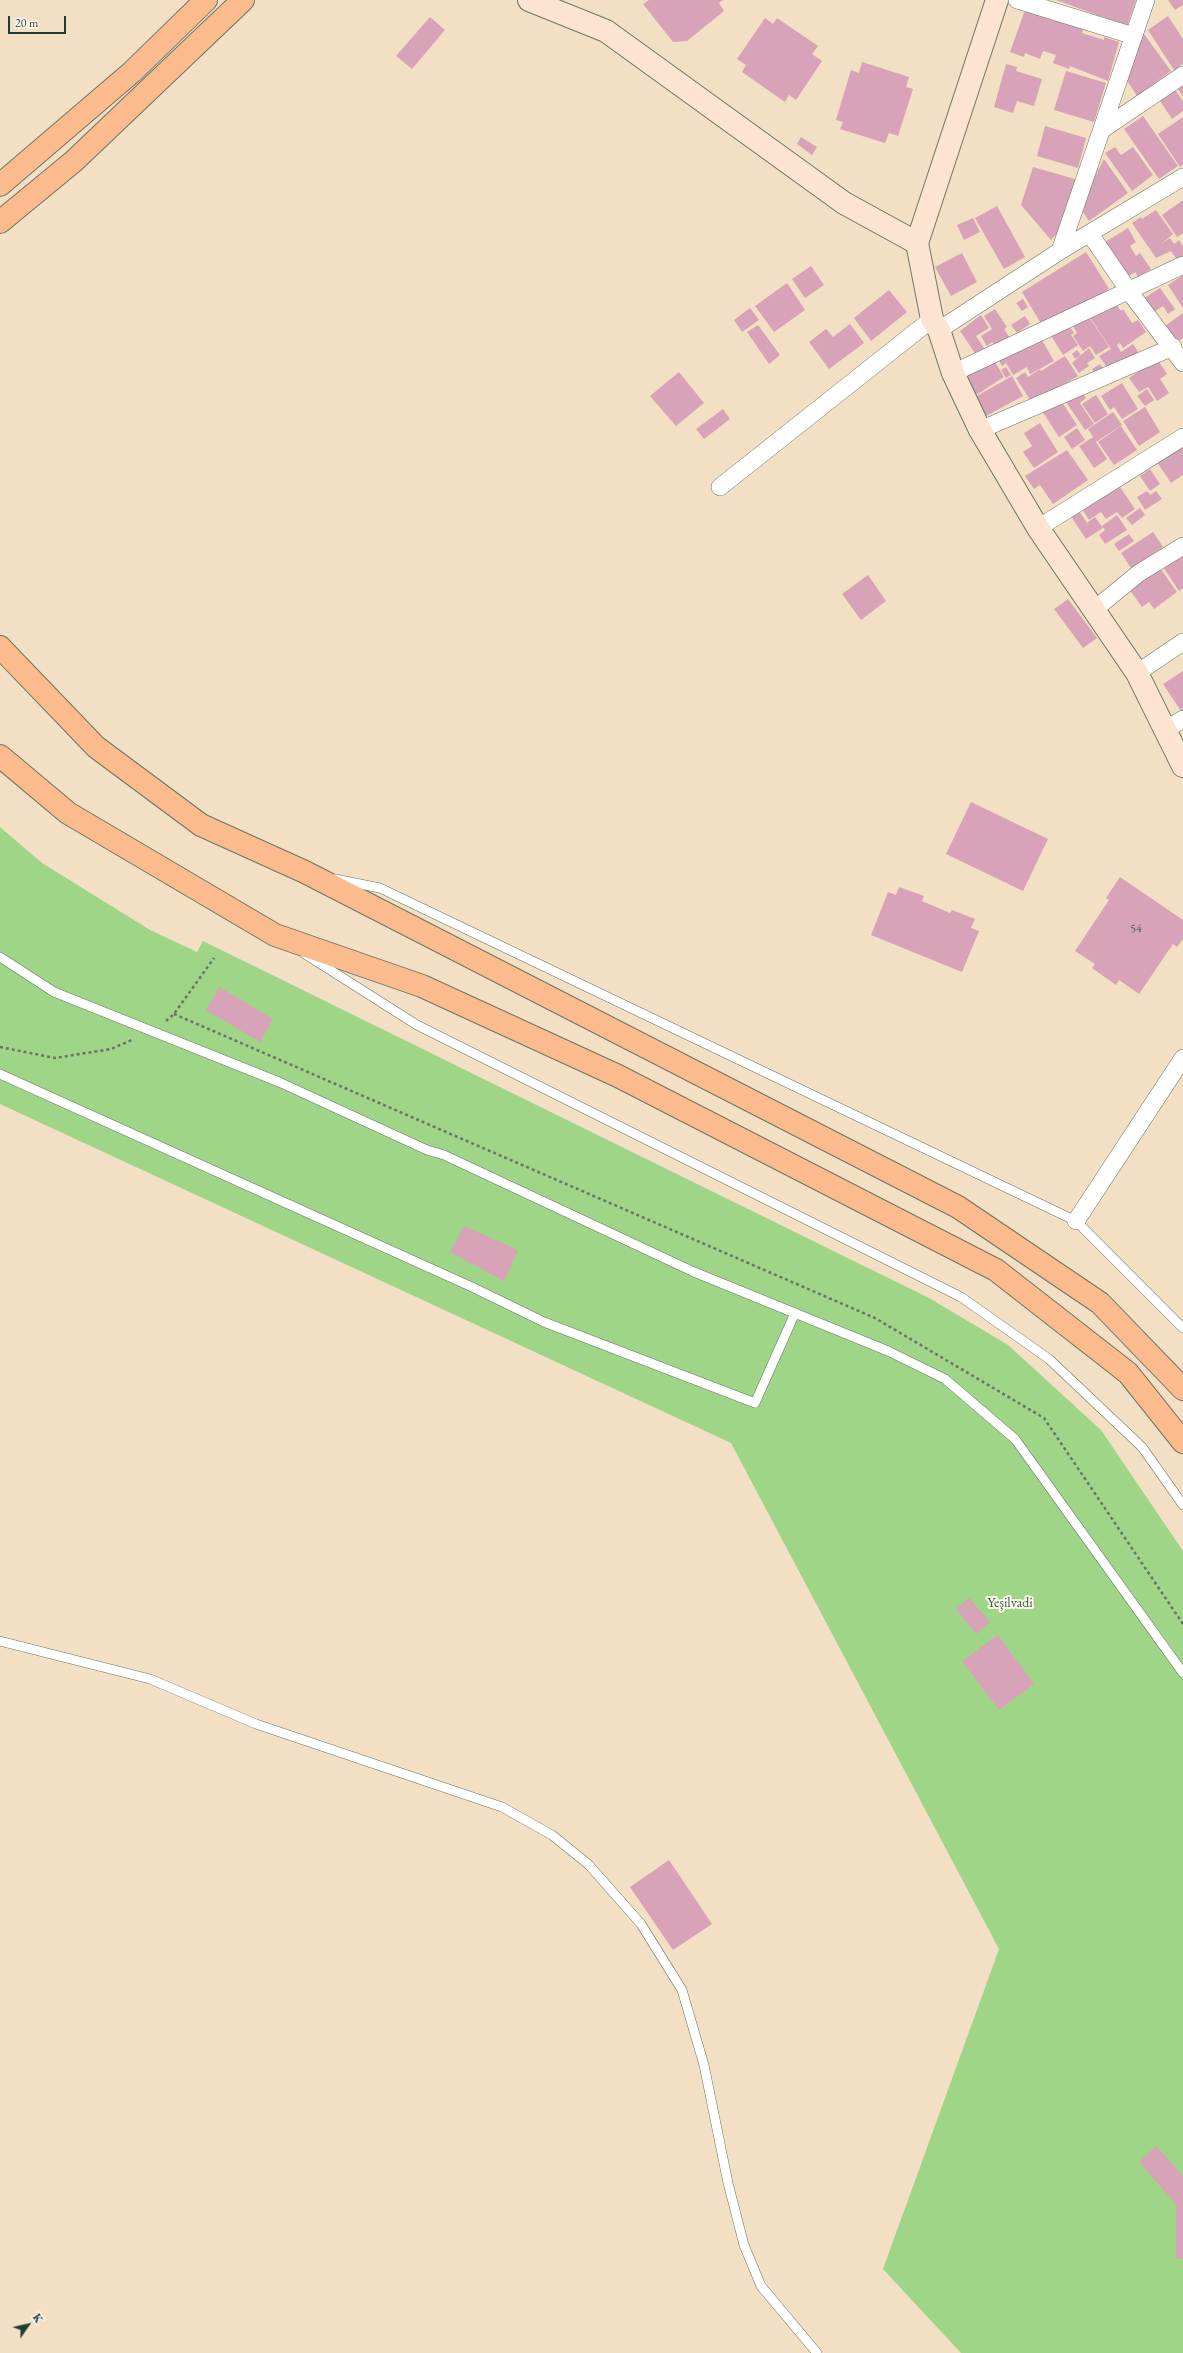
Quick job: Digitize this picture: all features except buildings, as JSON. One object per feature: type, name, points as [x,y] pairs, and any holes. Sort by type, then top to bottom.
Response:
[{"type":"main road","points":[[0,185],[132,72],[206,0]]},
{"type":"main road","points":[[0,222],[74,161],[243,0]]},
{"type":"main road","points":[[0,647],[96,746],[201,825],[305,872],[958,1207],[1100,1304],[1183,1389]]},
{"type":"main road","points":[[0,756],[68,813],[276,935],[422,986],[618,1076],[996,1270],[1128,1373],[1183,1442]]},
{"type":"street","points":[[529,0],[606,31],[844,203],[917,243]]},
{"type":"street","points":[[997,0],[917,243],[935,324],[953,373],[980,430],[1038,528],[1137,672],[1183,766]]},
{"type":"street","points":[[1017,0],[1134,36]]},
{"type":"street","points":[[1060,252],[1146,0]]},
{"type":"street","points":[[1103,128],[1183,74]]},
{"type":"street","points":[[720,487],[935,324],[1060,252],[1183,177]]},
{"type":"street","points":[[980,430],[1179,355],[1129,292],[1090,234]]},
{"type":"street","points":[[953,373],[1129,292],[1183,265]]},
{"type":"street","points":[[1038,528],[1183,437]]},
{"type":"street","points":[[1095,609],[1139,574],[1183,546]]},
{"type":"street","points":[[1137,672],[1183,642]]},
{"type":"street","points":[[1165,730],[1183,719]]},
{"type":"street","points":[[1076,1221],[1183,1058]]},
{"type":"lane","points":[[305,872],[380,888],[1076,1221],[1183,1328]]},
{"type":"lane","points":[[276,935],[417,1025],[961,1297],[1049,1358],[1142,1447],[1183,1504]]},
{"type":"lane","points":[[0,958],[54,992],[279,1082],[426,1150],[444,1155],[694,1272],[888,1351],[945,1379],[1015,1439],[1183,1673]]},
{"type":"lane","points":[[0,1074],[472,1286],[544,1322],[755,1403],[795,1313]]},
{"type":"lane","points":[[0,1641],[150,1679],[256,1724],[502,1807],[552,1835],[588,1864],[641,1924],[682,1990],[704,2065],[728,2183],[744,2245],[761,2286],[817,2353]]},
{"type":"green space","name":"Yeşilvadi","points":[[0,827],[42,863],[150,930],[197,952],[203,941],[929,1298],[1008,1345],[1101,1430],[1183,1551],[1183,2353],[961,2353],[883,2269],[999,1949],[731,1443],[0,1104]]}]
